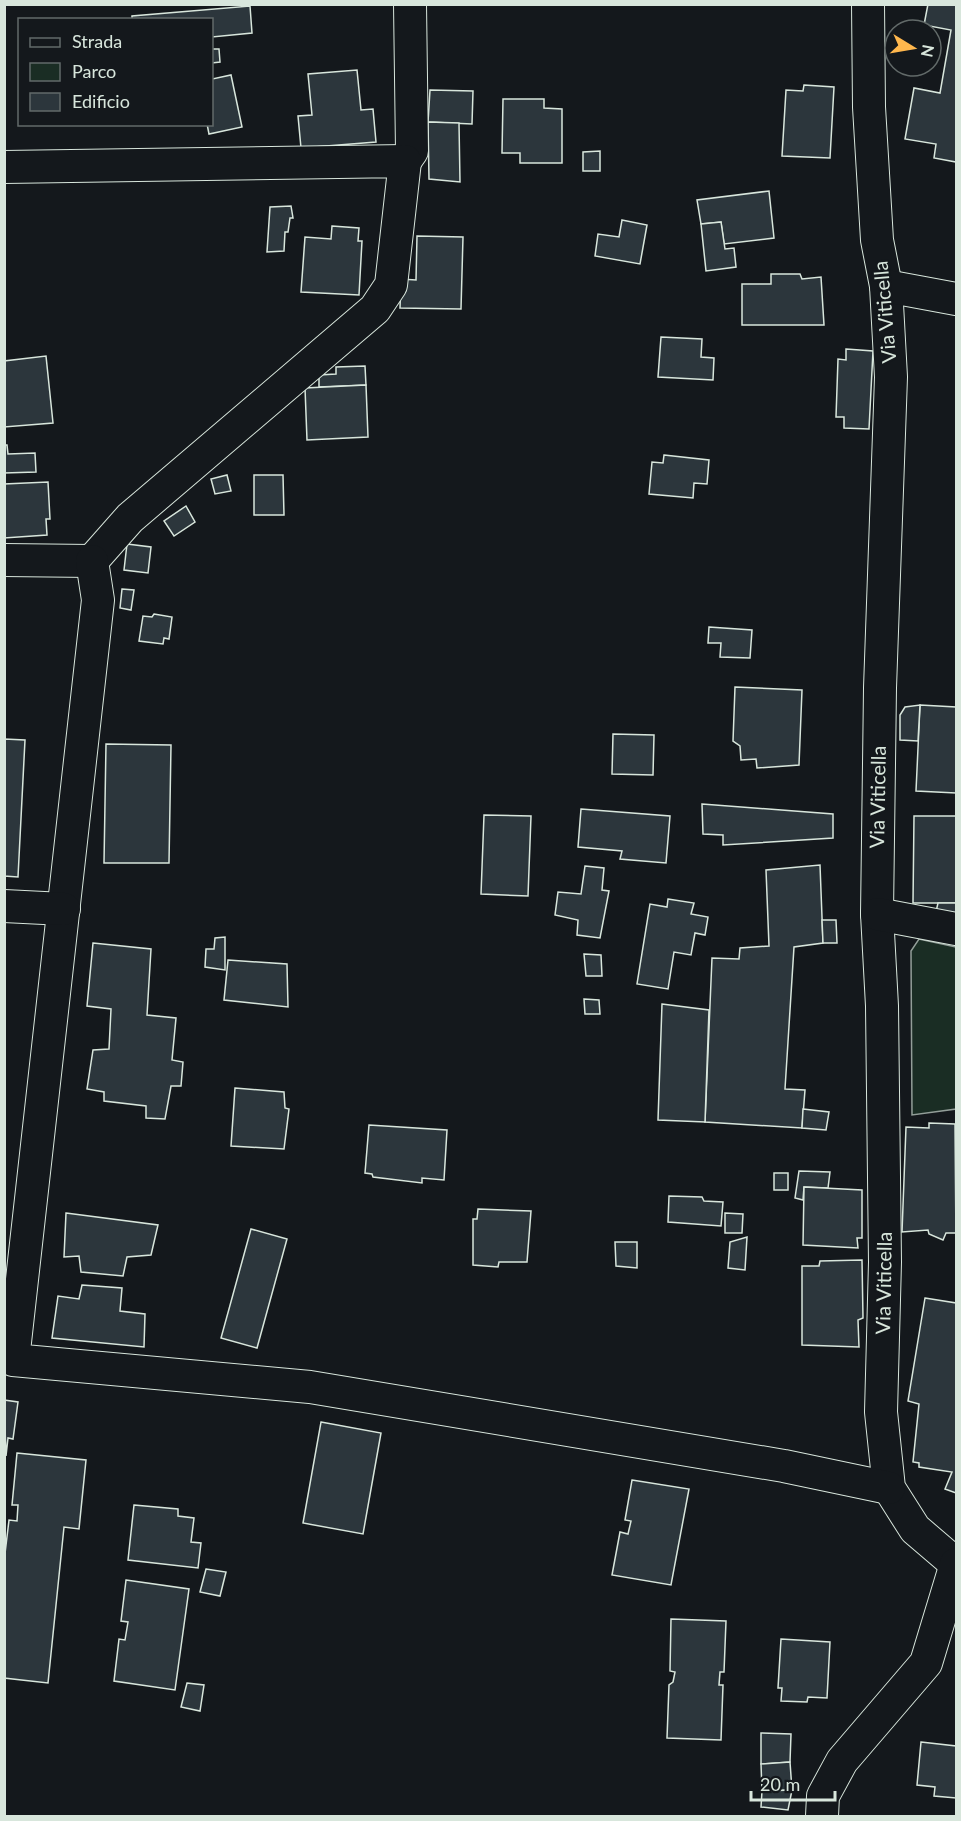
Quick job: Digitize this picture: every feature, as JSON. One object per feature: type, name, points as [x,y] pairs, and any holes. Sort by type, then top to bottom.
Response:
[{"type":"street","points":[[4,560],[92,561],[130,518],[375,309],[391,285],[405,161],[412,151],[410,4]]},
{"type":"street","name":"Via Viticella","points":[[868,4],[869,107],[877,240],[886,286],[891,376],[879,688],[877,914],[882,1006],[885,1262],[881,1412],[889,1488],[915,1529],[956,1564]]},
{"type":"street","points":[[4,167],[405,161]]},
{"type":"street","points":[[886,286],[957,299]]},
{"type":"street","points":[[92,561],[98,600],[64,909],[16,1224],[13,1360],[310,1387],[784,1466],[889,1488]]},
{"type":"street","points":[[4,906],[64,909]]},
{"type":"street","points":[[877,914],[957,929]]},
{"type":"street","points":[[822,1816],[824,1796],[842,1761],[926,1663],[956,1564]]},
{"type":"green space","points":[[919,939],[956,947],[956,1109],[912,1115],[911,951]]},
{"type":"building","points":[[928,4],[956,4],[956,162],[934,158],[936,144],[905,139],[914,88],[940,93],[943,78],[951,30],[943,29],[943,18],[925,18]]},
{"type":"building","points":[[250,6],[252,33],[213,37],[213,18],[132,18],[132,16]]},
{"type":"building","points":[[213,49],[219,49],[220,62],[213,63]]},
{"type":"building","points":[[357,70],[361,110],[373,109],[376,142],[301,148],[298,116],[312,115],[308,74]]},
{"type":"building","points":[[231,75],[242,127],[209,134],[207,126],[213,126],[213,79]]},
{"type":"building","points":[[804,85],[834,87],[830,158],[782,156],[786,90],[803,91]]},
{"type":"building","points":[[430,90],[473,91],[472,124],[428,122]]},
{"type":"building","points":[[503,99],[544,99],[544,108],[562,109],[562,163],[520,163],[520,153],[502,153]]},
{"type":"building","points":[[428,122],[459,123],[460,182],[429,179]]},
{"type":"building","points":[[600,151],[600,171],[583,171],[583,152]]},
{"type":"building","points":[[769,191],[774,238],[724,244],[721,222],[701,224],[697,200]]},
{"type":"building","points":[[291,206],[293,218],[290,218],[288,232],[285,232],[284,251],[267,252],[270,207]]},
{"type":"building","points":[[622,220],[647,225],[640,264],[595,256],[598,234],[619,237]]},
{"type":"building","points":[[721,222],[725,249],[734,248],[736,267],[706,271],[701,224]]},
{"type":"building","points":[[332,226],[359,228],[358,241],[362,241],[359,295],[301,292],[305,237],[331,239]]},
{"type":"building","points":[[417,236],[463,237],[461,309],[400,308],[401,279],[416,280]]},
{"type":"building","points":[[771,274],[800,274],[802,279],[821,277],[824,325],[742,325],[742,284],[771,284]]},
{"type":"building","points":[[661,337],[702,339],[701,357],[714,358],[713,380],[658,377]]},
{"type":"building","points":[[846,349],[873,351],[869,429],[844,428],[844,417],[836,417],[838,359],[846,360]]},
{"type":"building","points":[[46,356],[53,423],[4,427],[4,361]]},
{"type":"building","points":[[365,366],[366,385],[319,387],[319,375],[336,374],[336,367]]},
{"type":"building","points":[[366,385],[368,437],[307,440],[305,388]]},
{"type":"building","points":[[4,445],[7,445],[8,454],[35,453],[36,472],[4,473]]},
{"type":"building","points":[[664,455],[709,460],[707,484],[694,483],[693,498],[649,494],[652,462],[663,463]]},
{"type":"building","points":[[227,475],[231,491],[215,494],[211,479]]},
{"type":"building","points":[[254,475],[283,475],[284,515],[254,515]]},
{"type":"building","points":[[48,482],[50,519],[46,519],[47,535],[4,538],[4,484]]},
{"type":"building","points":[[186,506],[195,522],[174,536],[164,521]]},
{"type":"building","points":[[127,544],[151,547],[148,573],[124,570]]},
{"type":"building","points":[[122,589],[134,590],[131,610],[120,608]]},
{"type":"building","points":[[154,614],[172,617],[169,639],[164,638],[163,644],[139,641],[143,616],[152,617]]},
{"type":"building","points":[[709,627],[752,630],[750,658],[720,657],[721,643],[708,643]]},
{"type":"building","points":[[735,687],[802,690],[799,765],[757,768],[756,759],[741,760],[740,746],[733,741]]},
{"type":"building","points":[[920,705],[956,707],[956,793],[916,791]]},
{"type":"building","points":[[920,705],[918,741],[900,740],[900,715],[905,707]]},
{"type":"building","points":[[613,734],[654,735],[653,775],[612,774]]},
{"type":"building","points":[[4,739],[25,740],[18,877],[4,876]]},
{"type":"building","points":[[106,744],[171,745],[169,863],[104,863]]},
{"type":"building","points":[[702,804],[833,814],[833,838],[723,845],[723,835],[703,834]]},
{"type":"building","points":[[581,809],[670,816],[666,863],[620,859],[622,851],[578,847]]},
{"type":"building","points":[[484,815],[531,816],[528,896],[481,894]]},
{"type":"building","points":[[914,816],[956,816],[956,903],[913,903]]},
{"type":"building","points":[[820,865],[823,943],[794,947],[785,1089],[805,1090],[802,1128],[705,1122],[712,958],[739,959],[740,948],[769,946],[766,870]]},
{"type":"building","points":[[585,866],[604,868],[602,890],[609,891],[600,938],[577,935],[578,920],[555,915],[558,892],[581,894]]},
{"type":"building","points":[[668,899],[694,903],[691,914],[708,917],[705,935],[695,933],[691,955],[674,952],[668,989],[637,984],[650,904],[667,907]]},
{"type":"building","points":[[938,903],[956,903],[956,920],[935,916]]},
{"type":"building","points":[[822,920],[836,920],[837,943],[823,943]]},
{"type":"building","points":[[225,937],[225,970],[205,967],[206,949],[214,949],[215,938]]},
{"type":"building","points":[[93,943],[151,949],[147,1015],[176,1018],[172,1060],[183,1062],[181,1086],[171,1086],[165,1119],[146,1118],[146,1106],[104,1101],[104,1092],[87,1089],[93,1050],[109,1049],[111,1009],[87,1006]]},
{"type":"building","points":[[584,954],[601,955],[602,976],[586,976]]},
{"type":"building","points":[[228,960],[287,964],[288,1007],[224,1000]]},
{"type":"building","points":[[584,999],[599,1000],[600,1014],[585,1014]]},
{"type":"building","points":[[662,1004],[709,1010],[705,1122],[658,1120]]},
{"type":"building","points":[[235,1088],[284,1092],[285,1108],[289,1109],[284,1149],[231,1146]]},
{"type":"building","points":[[803,1109],[829,1112],[826,1130],[802,1128]]},
{"type":"building","points":[[929,1123],[955,1124],[956,1233],[946,1233],[943,1240],[929,1234],[928,1230],[902,1232],[906,1127],[929,1128]]},
{"type":"building","points":[[369,1125],[447,1130],[444,1180],[422,1178],[422,1183],[373,1177],[372,1174],[365,1173]]},
{"type":"building","points":[[799,1171],[830,1172],[828,1188],[804,1187],[803,1200],[795,1198]]},
{"type":"building","points":[[774,1173],[788,1173],[788,1190],[774,1190]]},
{"type":"building","points":[[804,1187],[862,1190],[862,1238],[857,1238],[858,1248],[803,1245]]},
{"type":"building","points":[[669,1196],[702,1197],[704,1201],[723,1202],[721,1226],[668,1222]]},
{"type":"building","points":[[478,1209],[531,1211],[527,1262],[499,1262],[498,1267],[473,1265],[473,1219],[477,1219]]},
{"type":"building","points":[[66,1213],[158,1225],[151,1255],[127,1257],[123,1276],[81,1272],[79,1256],[64,1257]]},
{"type":"building","points":[[725,1213],[743,1214],[742,1233],[725,1233]]},
{"type":"building","points":[[251,1229],[287,1239],[257,1348],[221,1338]]},
{"type":"building","points":[[747,1237],[745,1270],[728,1268],[730,1242]]},
{"type":"building","points":[[615,1242],[637,1242],[637,1268],[616,1266]]},
{"type":"building","points":[[862,1260],[863,1318],[858,1320],[859,1347],[802,1345],[802,1266],[819,1266],[820,1261]]},
{"type":"building","points":[[82,1285],[122,1288],[120,1311],[145,1314],[144,1347],[52,1338],[58,1296],[79,1299]]},
{"type":"building","points":[[925,1298],[956,1303],[956,1493],[945,1489],[952,1472],[919,1467],[919,1463],[913,1462],[919,1404],[908,1401]]},
{"type":"building","points":[[4,1400],[18,1402],[13,1439],[8,1438],[6,1456]]},
{"type":"building","points":[[321,1422],[381,1433],[363,1534],[303,1523]]},
{"type":"building","points":[[17,1453],[86,1460],[79,1529],[64,1527],[48,1683],[4,1678],[4,1562],[9,1520],[17,1521],[18,1505],[12,1505]]},
{"type":"building","points":[[632,1480],[689,1489],[671,1585],[612,1575],[620,1532],[628,1534],[631,1521],[625,1520]]},
{"type":"building","points":[[134,1505],[178,1509],[178,1516],[194,1518],[191,1542],[201,1543],[198,1568],[128,1560]]},
{"type":"building","points":[[206,1569],[226,1572],[220,1596],[200,1592]]},
{"type":"building","points":[[126,1580],[189,1589],[175,1690],[114,1681],[119,1639],[125,1640],[128,1622],[121,1621]]},
{"type":"building","points":[[671,1619],[726,1621],[724,1672],[720,1672],[719,1685],[723,1685],[721,1740],[667,1738],[669,1685],[673,1682],[675,1672],[670,1671]]},
{"type":"building","points":[[781,1639],[830,1642],[827,1698],[808,1697],[807,1702],[781,1701],[782,1688],[778,1688]]},
{"type":"building","points":[[187,1683],[204,1685],[200,1711],[181,1707]]},
{"type":"building","points":[[761,1733],[791,1734],[790,1762],[761,1764]]},
{"type":"building","points":[[921,1742],[956,1746],[956,1798],[934,1796],[935,1787],[917,1785]]},
{"type":"building","points":[[790,1762],[792,1790],[762,1791],[761,1764]]},
{"type":"building","points":[[792,1790],[788,1810],[761,1807],[762,1791]]}]
